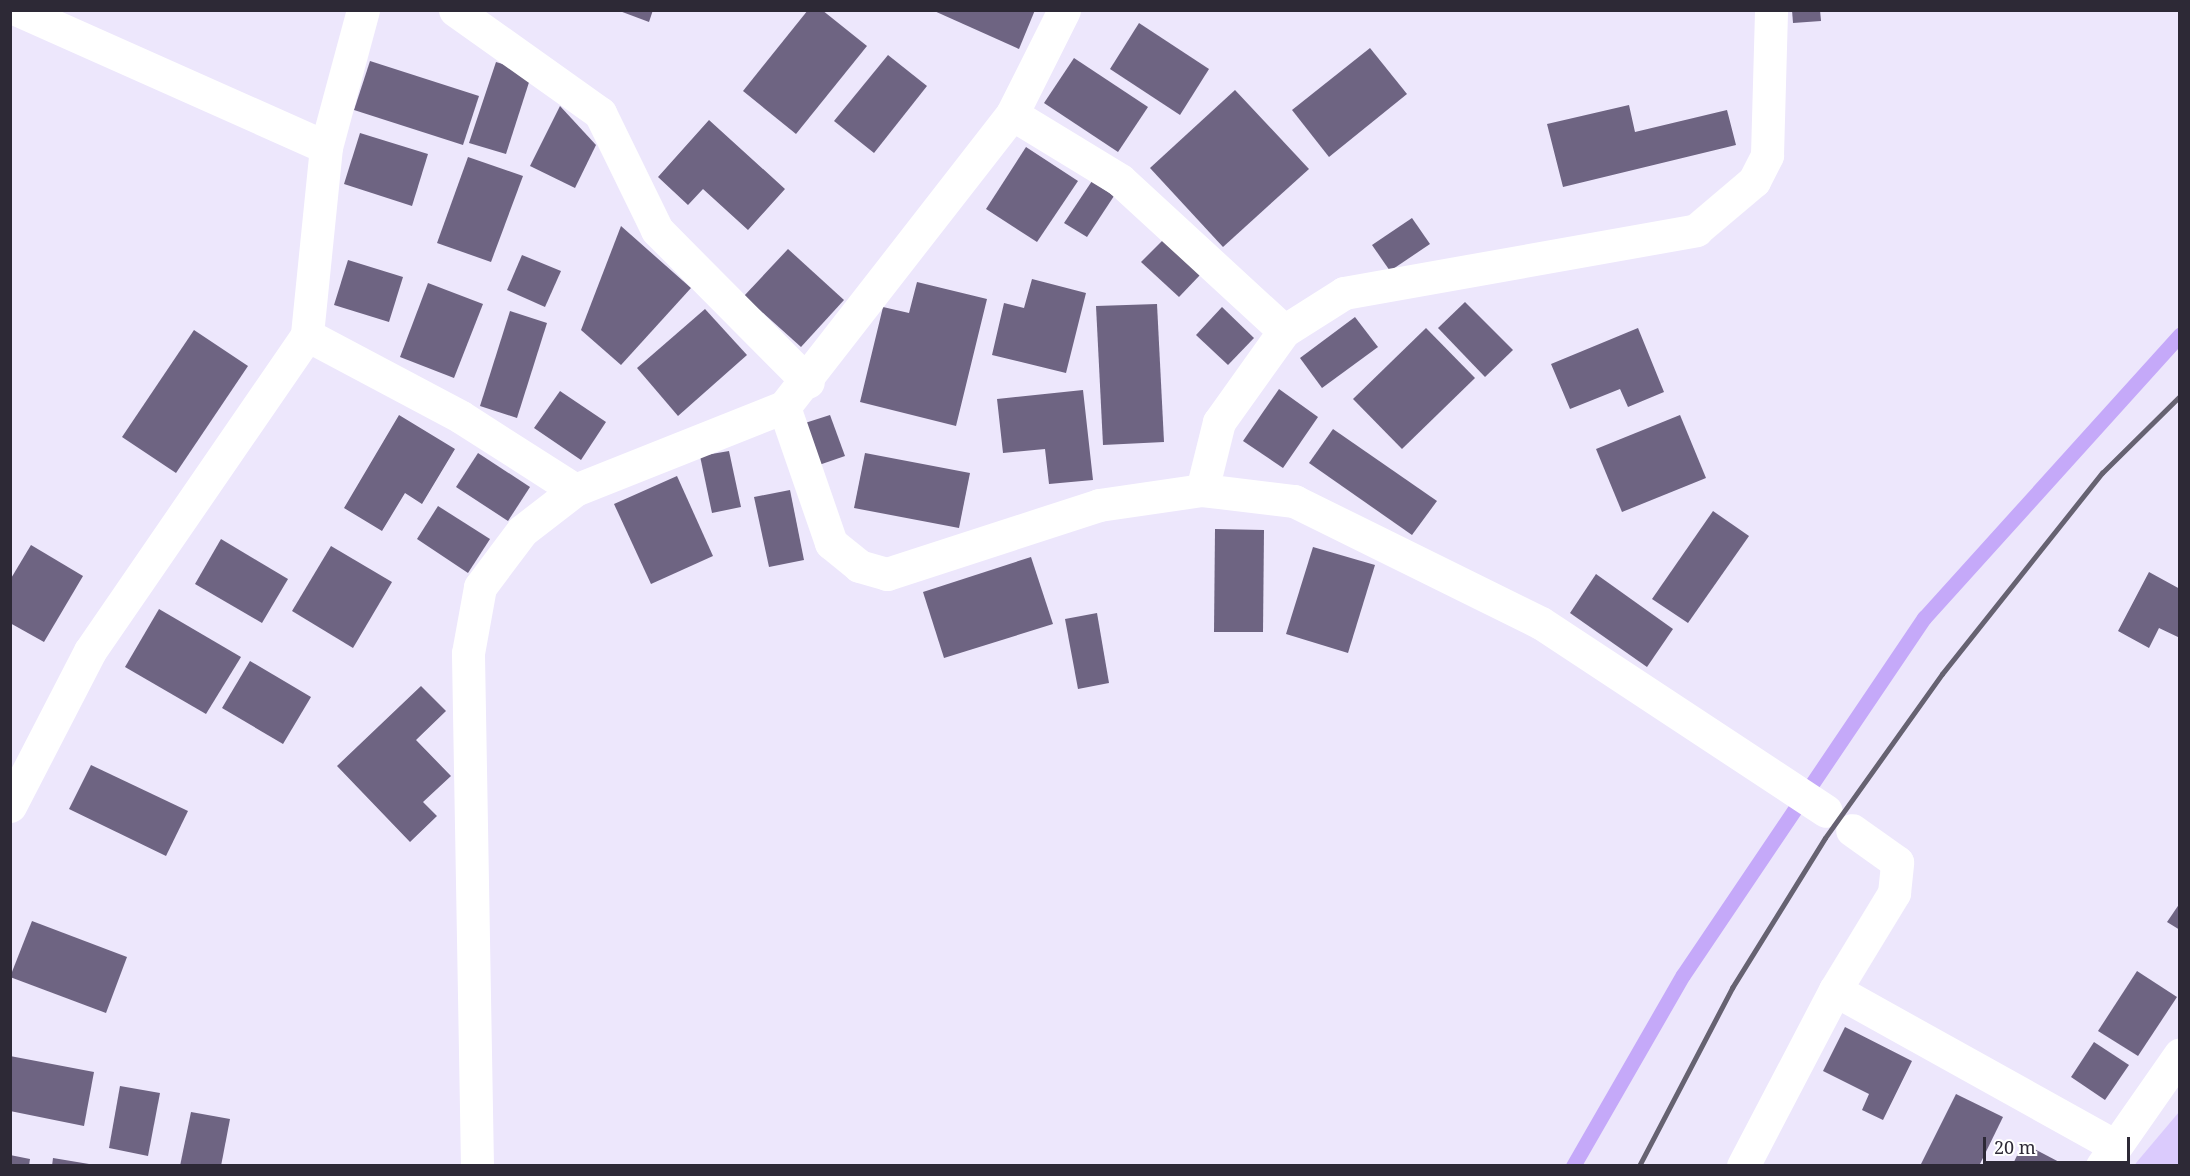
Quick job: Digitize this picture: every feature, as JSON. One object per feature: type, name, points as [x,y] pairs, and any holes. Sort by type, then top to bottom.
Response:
[{"type":"street","points":[[18,10],[326,147]]},
{"type":"street","points":[[10,806],[90,651],[307,335],[326,147],[363,10]]},
{"type":"street","points":[[455,10],[600,113],[657,230],[808,382]]},
{"type":"street","points":[[477,1166],[468,652],[480,587],[522,531],[575,490],[784,407],[808,382],[1012,114],[1064,10]]},
{"type":"street","points":[[1202,490],[1219,422],[1284,331],[1344,293],[1696,230],[1754,181],[1767,155],[1771,10]]},
{"type":"street","points":[[1012,114],[1120,180],[1284,331]]},
{"type":"street","points":[[307,335],[460,417],[575,490]]},
{"type":"street","points":[[784,407],[831,543],[859,567],[887,574],[1099,505],[1202,490],[1294,501],[1542,623],[1823,809]]},
{"type":"street","points":[[1743,1166],[1835,990],[1894,893],[1897,862],[1852,830]]},
{"type":"street","points":[[1835,990],[2107,1155],[2180,1054]]},
{"type":"shaded area","points":[[2179,1112],[2179,1165],[2135,1165],[2136,1163]]},
{"type":"building","points":[[617,10],[653,10],[649,22]]},
{"type":"building","points":[[808,10],[822,10],[867,46],[796,134],[743,91]]},
{"type":"building","points":[[932,10],[1035,10],[1019,49]]},
{"type":"building","points":[[1792,10],[1820,10],[1821,21],[1793,23]]},
{"type":"building","points":[[1139,23],[1209,69],[1180,115],[1110,69]]},
{"type":"building","points":[[1370,48],[1407,94],[1329,157],[1292,110]]},
{"type":"building","points":[[888,55],[927,86],[874,153],[834,121]]},
{"type":"building","points":[[1074,58],[1148,107],[1118,152],[1044,103]]},
{"type":"building","points":[[370,61],[479,96],[463,145],[354,110]]},
{"type":"building","points":[[496,62],[532,73],[506,154],[469,143]]},
{"type":"building","points":[[1235,90],[1309,169],[1223,247],[1150,168]]},
{"type":"building","points":[[1629,105],[1635,132],[1727,110],[1736,145],[1563,187],[1547,124]]},
{"type":"building","points":[[560,106],[596,145],[575,188],[530,166]]},
{"type":"building","points":[[709,120],[785,189],[748,230],[703,189],[688,205],[658,177]]},
{"type":"building","points":[[360,133],[428,154],[412,206],[344,184]]},
{"type":"building","points":[[1026,147],[1078,181],[1037,242],[986,209]]},
{"type":"building","points":[[468,157],[523,176],[491,262],[437,243]]},
{"type":"building","points":[[1092,181],[1114,196],[1087,237],[1064,223]]},
{"type":"building","points":[[1412,218],[1430,244],[1390,271],[1372,245]]},
{"type":"building","points":[[621,226],[691,288],[621,365],[581,330]]},
{"type":"building","points":[[1164,239],[1201,274],[1179,297],[1141,262]]},
{"type":"building","points":[[788,249],[844,300],[801,347],[744,296]]},
{"type":"building","points":[[522,255],[561,271],[545,307],[507,290]]},
{"type":"building","points":[[348,260],[403,277],[389,322],[334,305]]},
{"type":"building","points":[[1032,279],[1086,293],[1066,373],[992,355],[1004,303],[1024,308]]},
{"type":"building","points":[[917,282],[987,299],[956,426],[860,402],[883,307],[909,313]]},
{"type":"building","points":[[428,283],[483,304],[454,378],[400,357]]},
{"type":"building","points":[[1465,302],[1513,350],[1485,377],[1438,328]]},
{"type":"building","points":[[1157,304],[1164,442],[1103,445],[1096,306]]},
{"type":"building","points":[[1222,307],[1254,338],[1228,365],[1196,335]]},
{"type":"building","points":[[705,309],[747,355],[678,416],[637,368]]},
{"type":"building","points":[[510,311],[547,323],[517,418],[480,406]]},
{"type":"building","points":[[1355,317],[1378,347],[1322,388],[1300,358]]},
{"type":"building","points":[[1426,328],[1475,378],[1402,449],[1353,399]]},
{"type":"building","points":[[1638,328],[1664,392],[1628,407],[1620,389],[1570,409],[1551,364]]},
{"type":"building","points":[[194,330],[248,366],[176,473],[122,437]]},
{"type":"building","points":[[1279,389],[1318,417],[1283,468],[1243,441]]},
{"type":"building","points":[[1083,390],[1093,480],[1049,484],[1045,449],[1003,453],[997,399]]},
{"type":"building","points":[[560,391],[606,422],[581,460],[534,428]]},
{"type":"building","points":[[399,415],[455,449],[422,504],[405,493],[382,531],[344,508]]},
{"type":"building","points":[[830,415],[845,456],[819,465],[805,423]]},
{"type":"building","points":[[1680,415],[1706,478],[1622,512],[1596,449]]},
{"type":"building","points":[[1333,429],[1437,501],[1412,535],[1309,463]]},
{"type":"building","points":[[729,451],[741,507],[712,513],[700,456]]},
{"type":"building","points":[[478,453],[530,487],[508,521],[456,487]]},
{"type":"building","points":[[865,453],[970,473],[959,528],[854,508]]},
{"type":"building","points":[[677,476],[713,556],[651,584],[614,504]]},
{"type":"building","points":[[790,490],[804,560],[769,567],[754,497]]},
{"type":"building","points":[[438,506],[490,539],[468,573],[417,539]]},
{"type":"building","points":[[1713,511],[1749,536],[1688,623],[1652,599]]},
{"type":"building","points":[[1215,529],[1264,530],[1263,632],[1214,632]]},
{"type":"building","points":[[221,539],[288,579],[262,623],[195,584]]},
{"type":"building","points":[[31,545],[83,576],[44,642],[10,623],[10,580]]},
{"type":"building","points":[[331,546],[392,582],[353,648],[292,611]]},
{"type":"building","points":[[1313,547],[1375,565],[1348,653],[1286,634]]},
{"type":"building","points":[[1031,557],[1053,624],[944,658],[923,592]]},
{"type":"building","points":[[2149,572],[2180,589],[2180,638],[2159,628],[2149,648],[2118,631]]},
{"type":"building","points":[[1596,574],[1673,629],[1647,667],[1570,613]]},
{"type":"building","points":[[159,609],[241,657],[206,714],[125,667]]},
{"type":"building","points":[[1097,613],[1109,683],[1078,689],[1065,619]]},
{"type":"building","points":[[250,661],[311,697],[283,744],[222,708]]},
{"type":"building","points":[[421,686],[446,711],[416,740],[451,776],[423,802],[437,816],[410,842],[337,766]]},
{"type":"building","points":[[91,765],[188,811],[166,856],[69,809]]},
{"type":"building","points":[[2180,903],[2180,930],[2167,922]]},
{"type":"building","points":[[32,921],[127,957],[106,1013],[10,977]]},
{"type":"building","points":[[2137,971],[2177,997],[2138,1056],[2098,1031]]},
{"type":"building","points":[[1845,1027],[1912,1061],[1883,1120],[1862,1110],[1869,1094],[1823,1071]]},
{"type":"building","points":[[2094,1042],[2129,1065],[2105,1100],[2071,1077]]},
{"type":"building","points":[[10,1056],[94,1072],[84,1126],[10,1111]]},
{"type":"building","points":[[120,1086],[160,1093],[148,1156],[109,1148]]},
{"type":"building","points":[[1956,1094],[2003,1117],[1979,1166],[1920,1166]]},
{"type":"building","points":[[191,1112],[230,1119],[221,1166],[180,1166]]},
{"type":"building","points":[[2023,1143],[2063,1164],[2063,1166],[2012,1166]]},
{"type":"building","points":[[10,1155],[30,1159],[29,1166],[10,1166]]},
{"type":"building","points":[[53,1158],[89,1164],[89,1166],[52,1166]]},
{"type":"waterway","points":[[1573,1166],[1683,975],[1924,618],[2180,335]]},
{"type":"railway","points":[[1639,1166],[1732,988],[1825,838],[1942,674],[2102,473],[2180,396]]}]
